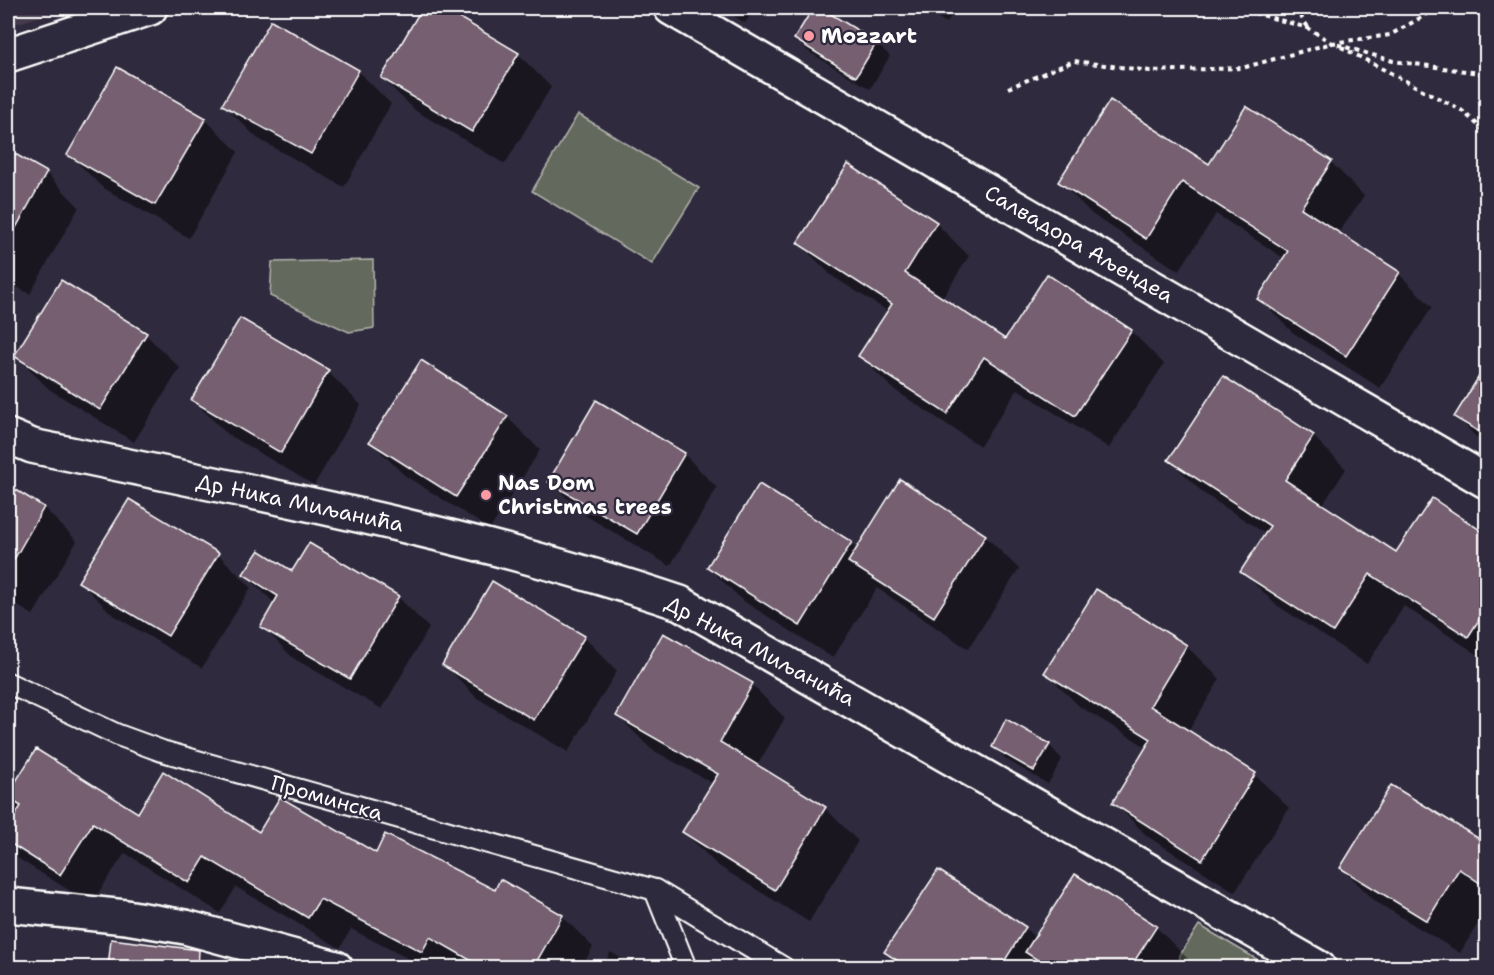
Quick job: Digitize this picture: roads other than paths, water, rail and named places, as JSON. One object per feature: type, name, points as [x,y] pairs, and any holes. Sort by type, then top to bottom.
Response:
[{"type":"street","points":[[8,55],[150,8]]},
{"type":"street","name":"Салвадора Аљендеа","points":[[671,8],[1486,481]]},
{"type":"street","name":"Др Ника Миљанића","points":[[8,436],[32,446],[424,529],[620,583],[680,603],[1319,968]]},
{"type":"street","points":[[8,905],[126,917],[185,927],[336,968]]},
{"type":"lane","name":"Проминска","points":[[8,683],[118,735],[162,751],[655,890],[784,968]]},
{"type":"lane","points":[[655,890],[686,968]]},
{"type":"place","name":"Mozzart","points":[[809,36]]},
{"type":"place","name":"Nas Dom Christmas trees","points":[[486,495]]}]
